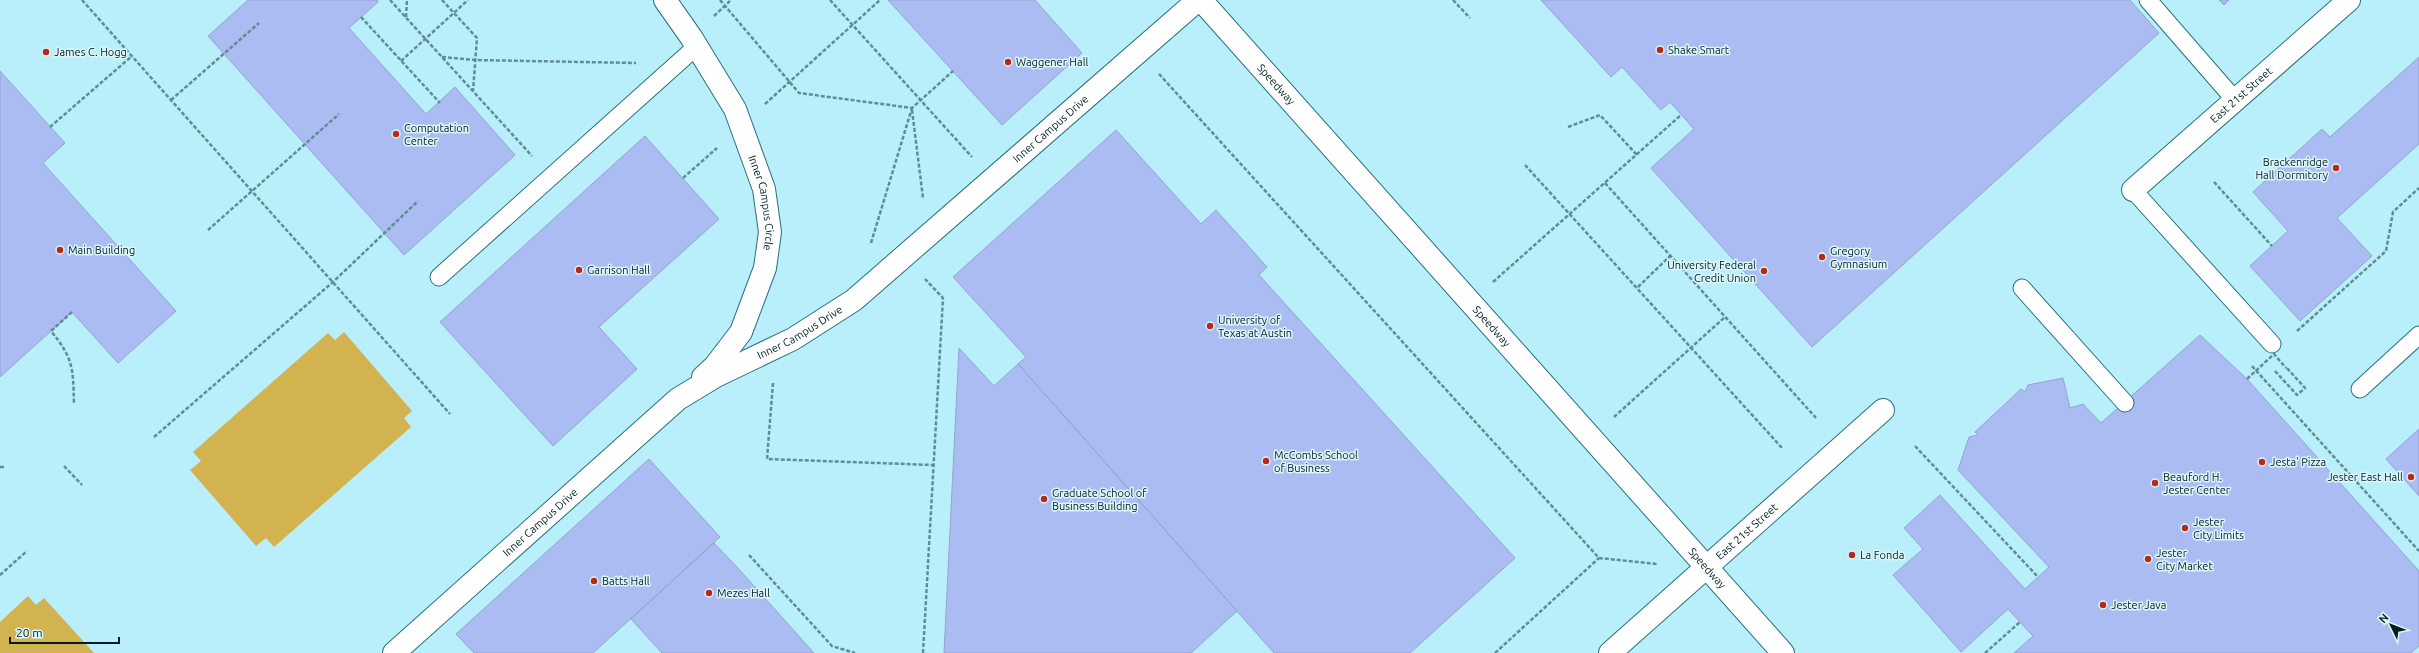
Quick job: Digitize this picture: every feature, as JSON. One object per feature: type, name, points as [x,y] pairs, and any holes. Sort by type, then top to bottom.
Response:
[{"type":"street","name":"Inner Campus Circle","points":[[664,0],[697,46],[735,109],[764,189],[770,232],[765,268],[741,332],[715,366],[678,399]]},
{"type":"street","name":"Inner Campus Drive","points":[[394,653],[678,399],[716,376],[793,339],[854,300],[1198,0]]},
{"type":"street","name":"Speedway","points":[[1201,0],[1783,653]]},
{"type":"street","name":"East 21st Street","points":[[2133,190],[2349,0]]},
{"type":"street","name":"East 21st Street","points":[[1610,653],[1883,410]]},
{"type":"lane","points":[[2148,0],[2235,100]]},
{"type":"lane","points":[[439,277],[680,64],[697,46]]},
{"type":"lane","points":[[2133,190],[2272,344]]},
{"type":"lane","points":[[2022,288],[2125,403]]},
{"type":"lane","points":[[2360,389],[2419,335]]},
{"type":"path","points":[[82,0],[450,414]]},
{"type":"path","points":[[390,0],[551,177]]},
{"type":"path","points":[[406,18],[407,0]]},
{"type":"path","points":[[442,0],[477,38],[473,91]]},
{"type":"path","points":[[401,61],[468,0]]},
{"type":"path","points":[[720,0],[799,92],[912,108]]},
{"type":"path","points":[[830,0],[993,180]]},
{"type":"path","points":[[683,178],[880,0]]},
{"type":"path","points":[[1453,0],[1470,18]]},
{"type":"path","points":[[360,17],[440,103]]},
{"type":"path","points":[[171,100],[258,23]]},
{"type":"path","points":[[1138,52],[1599,558],[1658,564]]},
{"type":"path","points":[[50,127],[132,56]]},
{"type":"path","points":[[442,57],[475,60],[680,64]]},
{"type":"path","points":[[870,248],[912,108],[953,71]]},
{"type":"path","points":[[912,108],[928,236]]},
{"type":"path","points":[[208,230],[340,114]]},
{"type":"path","points":[[1568,128],[1600,115],[1637,155]]},
{"type":"path","points":[[1470,302],[1681,115]]},
{"type":"path","points":[[1525,165],[1638,287],[1691,349],[1783,449]]},
{"type":"path","points":[[2214,182],[2272,246]]},
{"type":"path","points":[[1605,183],[1816,418]]},
{"type":"path","points":[[154,437],[333,282],[418,201]]},
{"type":"path","points":[[1638,287],[1670,256]]},
{"type":"path","points":[[904,257],[943,298],[923,653]]},
{"type":"path","points":[[72,312],[51,330],[70,358],[73,372],[74,404]]},
{"type":"path","points":[[1590,437],[1691,349],[1725,317]]},
{"type":"path","points":[[2246,379],[2274,354],[2305,388],[2297,395],[2279,375]]},
{"type":"path","points":[[773,377],[767,459],[933,465]]},
{"type":"path","points":[[1915,446],[2038,577]]},
{"type":"path","points":[[64,466],[82,485]]},
{"type":"path","points":[[0,575],[27,551]]},
{"type":"path","points":[[749,555],[832,646],[855,653]]},
{"type":"path","points":[[1496,653],[1599,558]]},
{"type":"path","points":[[1985,653],[2020,622]]},
{"type":"shaded area","points":[[344,332],[412,411],[404,418],[411,427],[274,547],[266,538],[256,546],[190,470],[201,461],[193,452],[328,333],[335,340]]},
{"type":"shaded area","points":[[28,596],[36,605],[44,598],[94,653],[0,653],[0,622]]},
{"type":"building","name":"Computation Center","points":[[248,0],[377,0],[378,2],[349,28],[426,114],[455,87],[515,155],[404,255],[208,36]]},
{"type":"building","name":"Waggener Hall","points":[[888,0],[1035,0],[1082,53],[1002,125]]},
{"type":"building","name":"Gregory Gymnasium","points":[[1541,0],[2130,0],[2159,33],[1812,347],[1651,168],[1694,129],[1670,102],[1661,110],[1622,67],[1611,77]]},
{"type":"building","points":[[2219,0],[2229,0],[2224,5]]},
{"type":"building","name":"Brackenridge Hall Dormitory","points":[[2419,57],[2419,144],[2337,218],[2372,256],[2300,321],[2250,266],[2288,231],[2253,192],[2322,129],[2330,137]]},
{"type":"building","name":"Main Building","points":[[0,71],[65,143],[43,163],[176,311],[118,363],[72,312],[0,377]]},
{"type":"building","name":"McCombs School of Business","points":[[1116,130],[1201,224],[1216,210],[1267,267],[1259,275],[1515,558],[1410,653],[1274,653],[1018,364],[1026,357],[953,277]]},
{"type":"building","name":"Garrison Hall","points":[[645,136],[719,219],[599,327],[637,369],[553,446],[440,322]]},
{"type":"building","name":"Beauford H. Jester Center","points":[[2200,335],[2247,379],[2419,571],[2419,646],[2411,653],[2014,653],[2033,636],[2008,609],[1961,652],[1893,575],[1923,549],[1904,528],[1940,495],[2025,589],[2049,567],[1958,470],[1969,437],[1978,435],[1975,432],[2021,389],[2025,392],[2028,385],[2063,378],[2070,408],[2083,404],[2101,423]]},
{"type":"building","name":"Graduate School of Business Building","points":[[959,348],[994,386],[1018,364],[1237,611],[1191,653],[944,653]]},
{"type":"building","name":"Jester East Hall","points":[[2419,429],[2419,496],[2386,459]]},
{"type":"building","name":"Batts Hall","points":[[649,459],[720,537],[593,653],[474,653],[456,634]]},
{"type":"building","name":"Mezes Hall","points":[[714,543],[814,653],[662,653],[631,619]]},
{"type":"place","name":"Shake Smart","points":[[1660,50]]},
{"type":"place","name":"James C. Hogg","points":[[46,52]]},
{"type":"place","name":"Waggener Hall","points":[[1008,62]]},
{"type":"place","name":"Computation Center","points":[[396,134]]},
{"type":"place","name":"Brackenridge Hall Dormitory","points":[[2336,168]]},
{"type":"place","name":"Main Building","points":[[60,250]]},
{"type":"place","name":"Gregory Gymnasium","points":[[1822,257]]},
{"type":"place","name":"Garrison Hall","points":[[579,270]]},
{"type":"place","name":"University Federal Credit Union","points":[[1764,271]]},
{"type":"place","name":"University of Texas at Austin","points":[[1210,326]]},
{"type":"place","name":"McCombs School of Business","points":[[1266,461]]},
{"type":"place","name":"Jesta' Pizza","points":[[2262,462]]},
{"type":"place","name":"Jester East Hall","points":[[2411,477]]},
{"type":"place","name":"Beauford H. Jester Center","points":[[2155,483]]},
{"type":"place","name":"Graduate School of Business Building","points":[[1044,499]]},
{"type":"place","name":"Jester City Limits","points":[[2185,528]]},
{"type":"place","name":"La Fonda","points":[[1852,555]]},
{"type":"place","name":"Jester City Market","points":[[2148,559]]},
{"type":"place","name":"Batts Hall","points":[[594,581]]},
{"type":"place","name":"Mezes Hall","points":[[709,593]]},
{"type":"place","name":"Jester Java","points":[[2103,605]]}]
